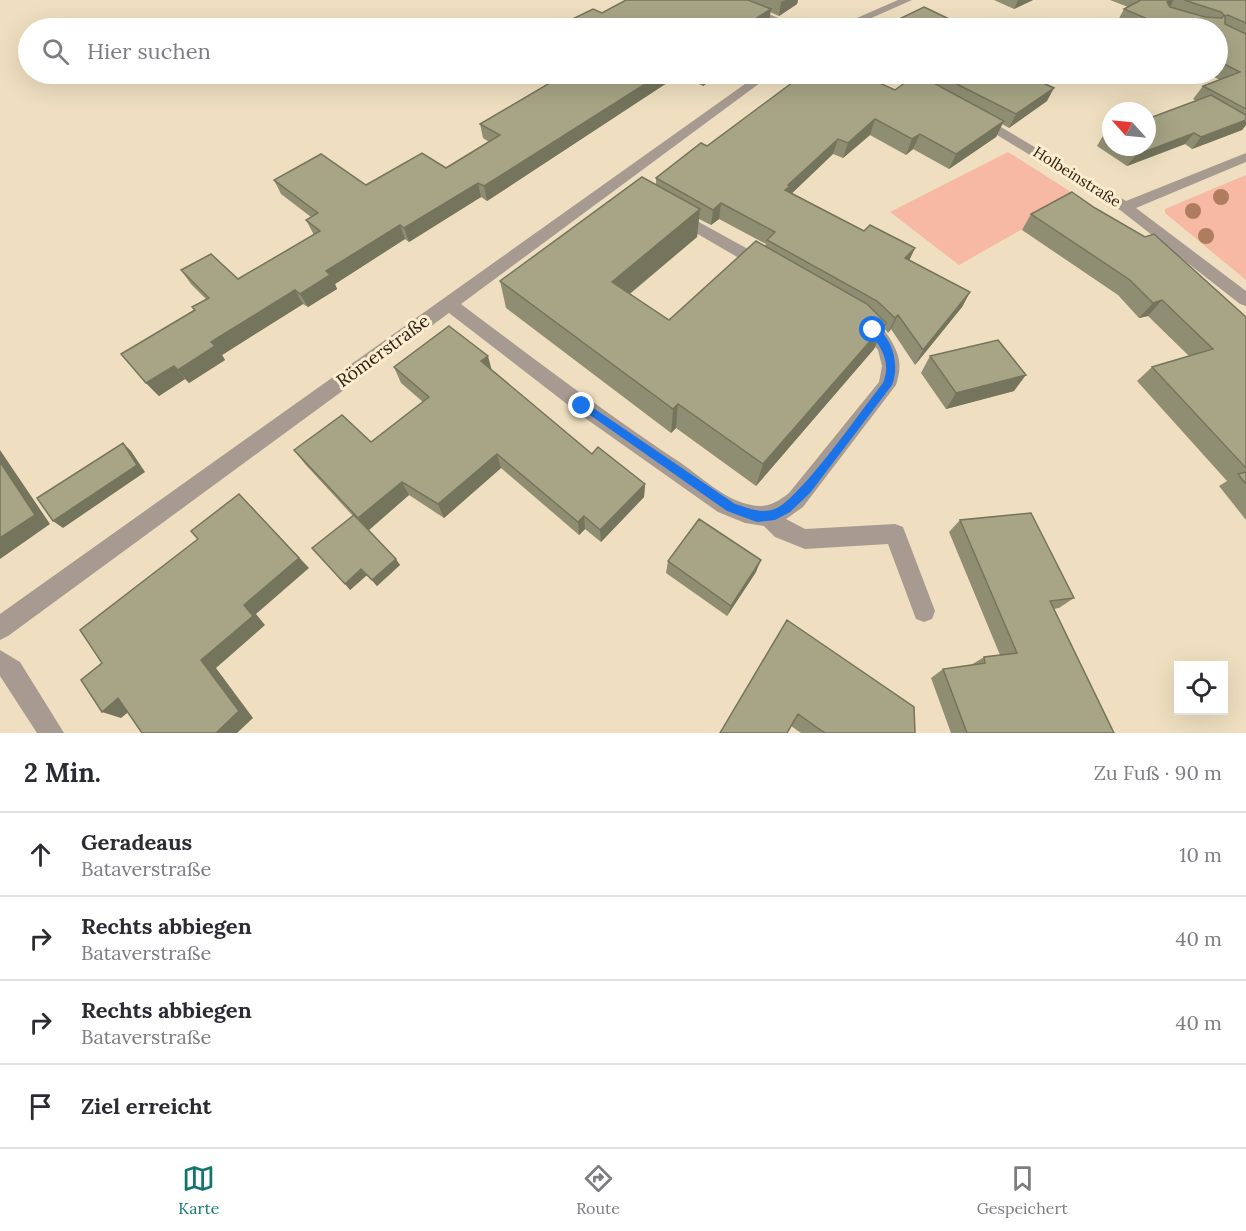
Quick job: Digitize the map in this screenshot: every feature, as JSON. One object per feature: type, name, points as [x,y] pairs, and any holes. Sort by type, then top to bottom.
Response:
[{"type":"street","points":[[724,0],[771,18]]},
{"type":"street","points":[[864,18],[907,0]]},
{"type":"street","name":"Römerstraße","points":[[0,628],[752,84]]},
{"type":"street","points":[[915,84],[942,98]]},
{"type":"street","name":"Holbeinstraße","points":[[961,109],[1019,141],[1125,207],[1246,300]]},
{"type":"street","points":[[1125,207],[1246,157]]},
{"type":"street","points":[[618,182],[637,193]]},
{"type":"street","points":[[666,209],[773,271]]},
{"type":"street","points":[[449,304],[582,406],[657,459],[737,511],[757,517],[768,516],[786,508],[806,490],[881,394],[891,375],[890,356],[881,338],[863,322],[843,311]]},
{"type":"street","points":[[768,516],[782,530],[805,539],[896,534],[924,611]]},
{"type":"street","points":[[0,662],[12,670],[51,733]]},
{"type":"shaded area","points":[[1008,152],[1079,197],[959,265],[890,212]]},
{"type":"shaded area","points":[[1246,175],[1246,280],[1165,213],[1165,209]]},
{"type":"building","points":[[626,0],[748,0],[771,9],[757,18],[575,18],[593,9],[602,13]]},
{"type":"building","points":[[1141,0],[1170,0],[1167,2],[1170,7],[1205,17],[1222,18],[1145,18],[1124,9]]},
{"type":"building","points":[[1184,0],[1246,0],[1246,23],[1228,15],[1222,18],[1224,15],[1221,12]]},
{"type":"building","points":[[924,7],[947,18],[901,18]]},
{"type":"building","points":[[1228,25],[1246,34],[1246,109],[1203,86],[1228,84],[1228,77],[1240,72],[1228,66]]},
{"type":"building","points":[[548,84],[645,84],[484,186],[478,183],[404,228],[400,225],[326,271],[330,275],[300,294],[295,290],[211,342],[215,346],[178,370],[174,366],[146,383],[121,354],[195,310],[192,307],[209,298],[181,270],[211,254],[238,279],[320,231],[306,220],[318,213],[274,180],[321,154],[366,185],[422,153],[446,168],[500,135],[480,124]]},
{"type":"building","points":[[791,84],[882,84],[895,90],[903,84],[936,84],[1004,121],[956,154],[920,134],[912,139],[875,119],[848,143],[838,139],[785,190],[864,231],[870,225],[915,248],[905,258],[970,292],[923,350],[898,315],[895,318],[877,301],[767,240],[775,232],[721,203],[713,210],[656,178],[701,143],[707,146]]},
{"type":"building","points":[[957,84],[1045,84],[1054,88],[1016,114]]},
{"type":"building","points":[[1211,95],[1246,115],[1246,120],[1201,137],[1194,133],[1156,147],[1156,116]]},
{"type":"building","points":[[642,177],[700,209],[612,282],[669,320],[756,241],[867,304],[886,323],[763,464],[678,404],[673,409],[500,281]]},
{"type":"building","points":[[1072,192],[1145,237],[1154,234],[1246,317],[1246,468],[1152,367],[1213,349],[1162,300],[1153,303],[1130,280],[1031,214]]},
{"type":"building","points":[[449,326],[488,356],[481,361],[592,454],[598,447],[645,484],[600,530],[584,516],[578,522],[497,454],[438,504],[402,482],[358,518],[294,450],[342,415],[371,442],[429,397],[394,367]]},
{"type":"building","points":[[998,340],[1026,375],[956,393],[930,356]]},
{"type":"building","points":[[123,443],[137,465],[53,521],[37,498]]},
{"type":"building","points":[[0,462],[35,515],[0,538]]},
{"type":"building","points":[[1246,472],[1246,484],[1238,474]]},
{"type":"building","points":[[239,494],[299,558],[244,605],[253,616],[201,660],[239,711],[216,733],[142,733],[118,698],[102,712],[81,680],[102,663],[80,630],[198,539],[191,531]]},
{"type":"building","points":[[1031,513],[1074,598],[1050,601],[1114,733],[967,733],[943,669],[985,663],[984,657],[1017,653],[960,520]]},
{"type":"building","points":[[354,515],[396,559],[372,580],[361,569],[345,584],[312,548]]},
{"type":"building","points":[[699,519],[761,560],[731,606],[668,561]]},
{"type":"building","points":[[787,620],[914,707],[915,733],[825,733],[798,714],[787,733],[720,733]]},
{"type":"route","points":[[582,406],[731,508],[757,517],[775,515],[806,490],[887,385],[891,375],[890,356],[887,347],[873,330]]}]
